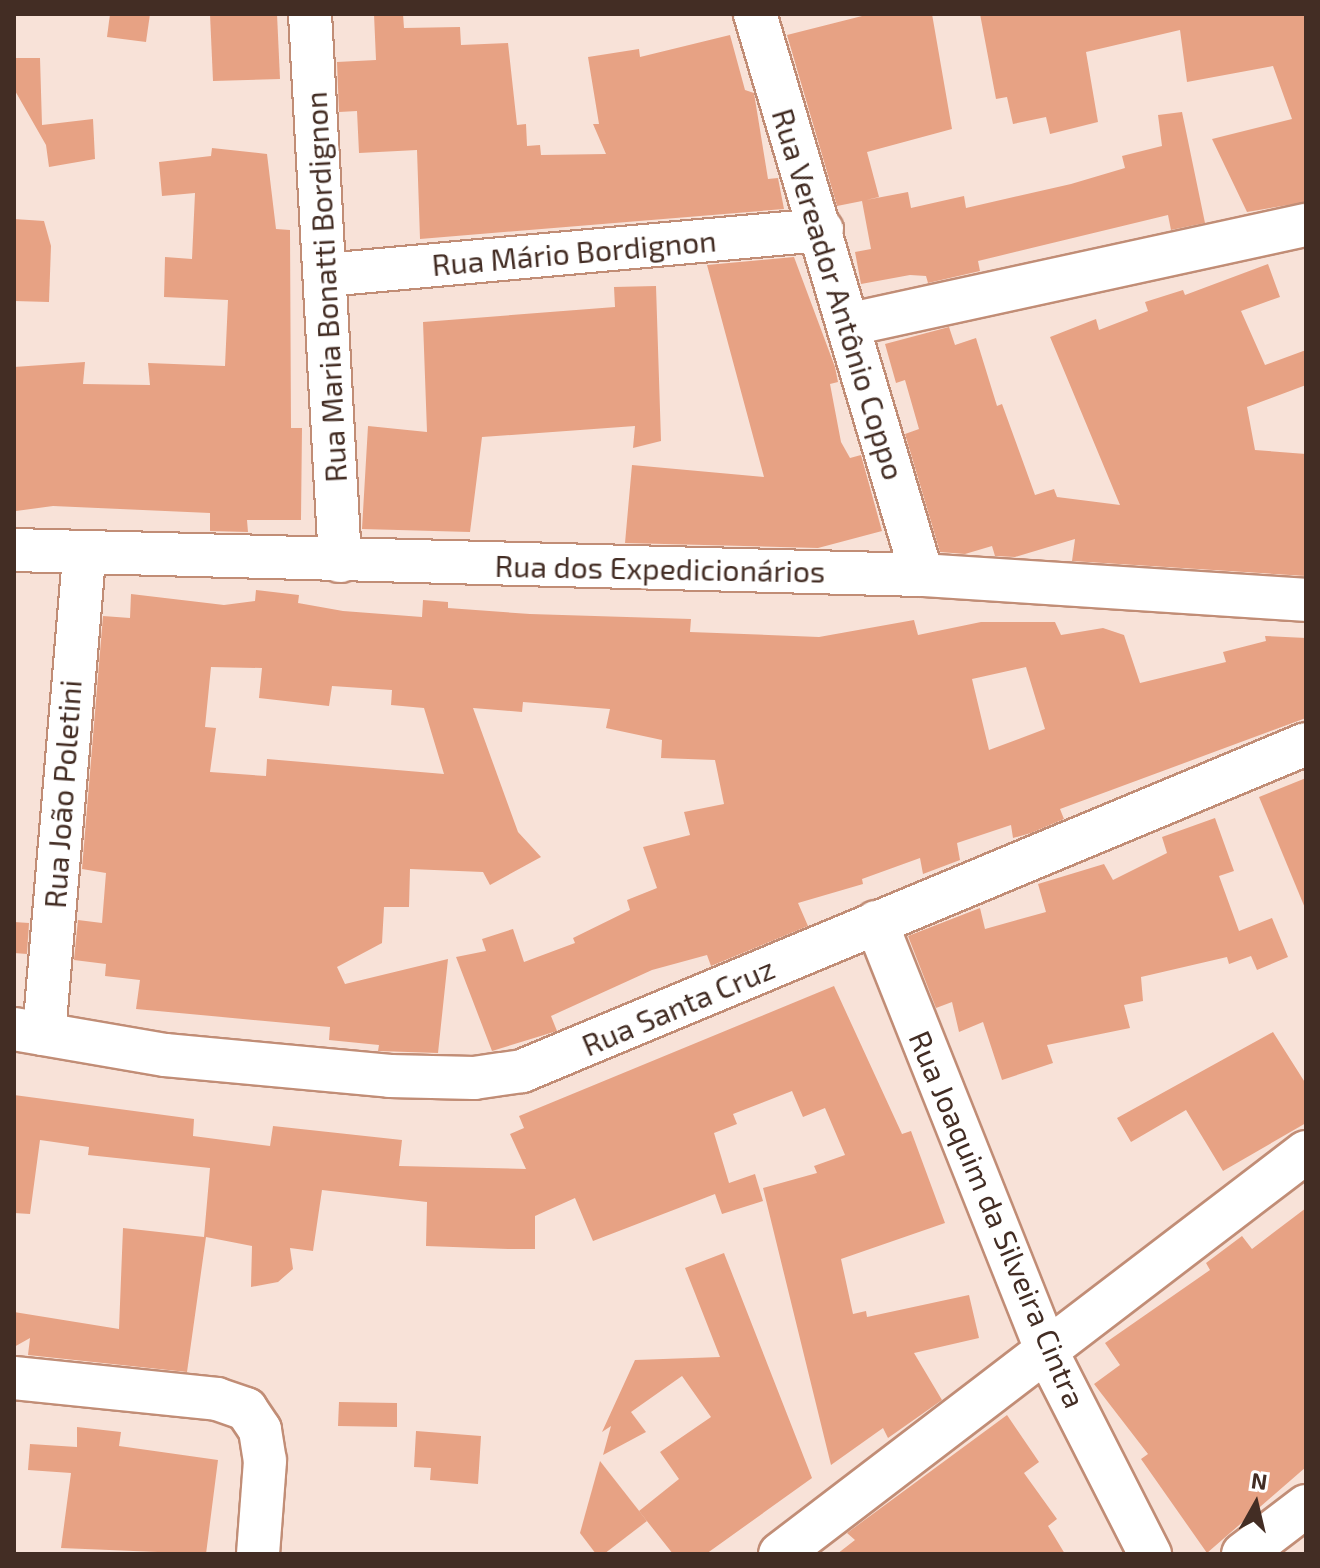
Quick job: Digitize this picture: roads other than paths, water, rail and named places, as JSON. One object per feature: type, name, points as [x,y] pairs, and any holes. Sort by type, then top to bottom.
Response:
[{"type":"street","name":"Rua Maria Bonatti Bordignon","points":[[310,14],[340,561]]},
{"type":"street","name":"Rua Vereador Antônio Coppo","points":[[755,14],[851,324],[922,575]]},
{"type":"street","points":[[851,324],[1306,225]]},
{"type":"street","name":"Rua Mário Bordignon","points":[[326,275],[822,230]]},
{"type":"street","name":"Rua dos Expedicionários","points":[[14,550],[922,575],[1306,600]]},
{"type":"street","name":"Rua João Poletini","points":[[29,1032],[84,554]]},
{"type":"street","name":"Rua Santa Cruz","points":[[29,1032],[165,1055],[474,1078],[522,1071],[1306,744]]},
{"type":"street","name":"Rua Joaquim da Silveira Cintra","points":[[876,922],[1048,1354],[1150,1554]]},
{"type":"street","points":[[780,1554],[1048,1354],[1306,1152]]},
{"type":"street","points":[[14,1378],[217,1399],[246,1409],[260,1430],[265,1461],[258,1554]]},
{"type":"street","points":[[1243,1554],[1306,1506]]}]
